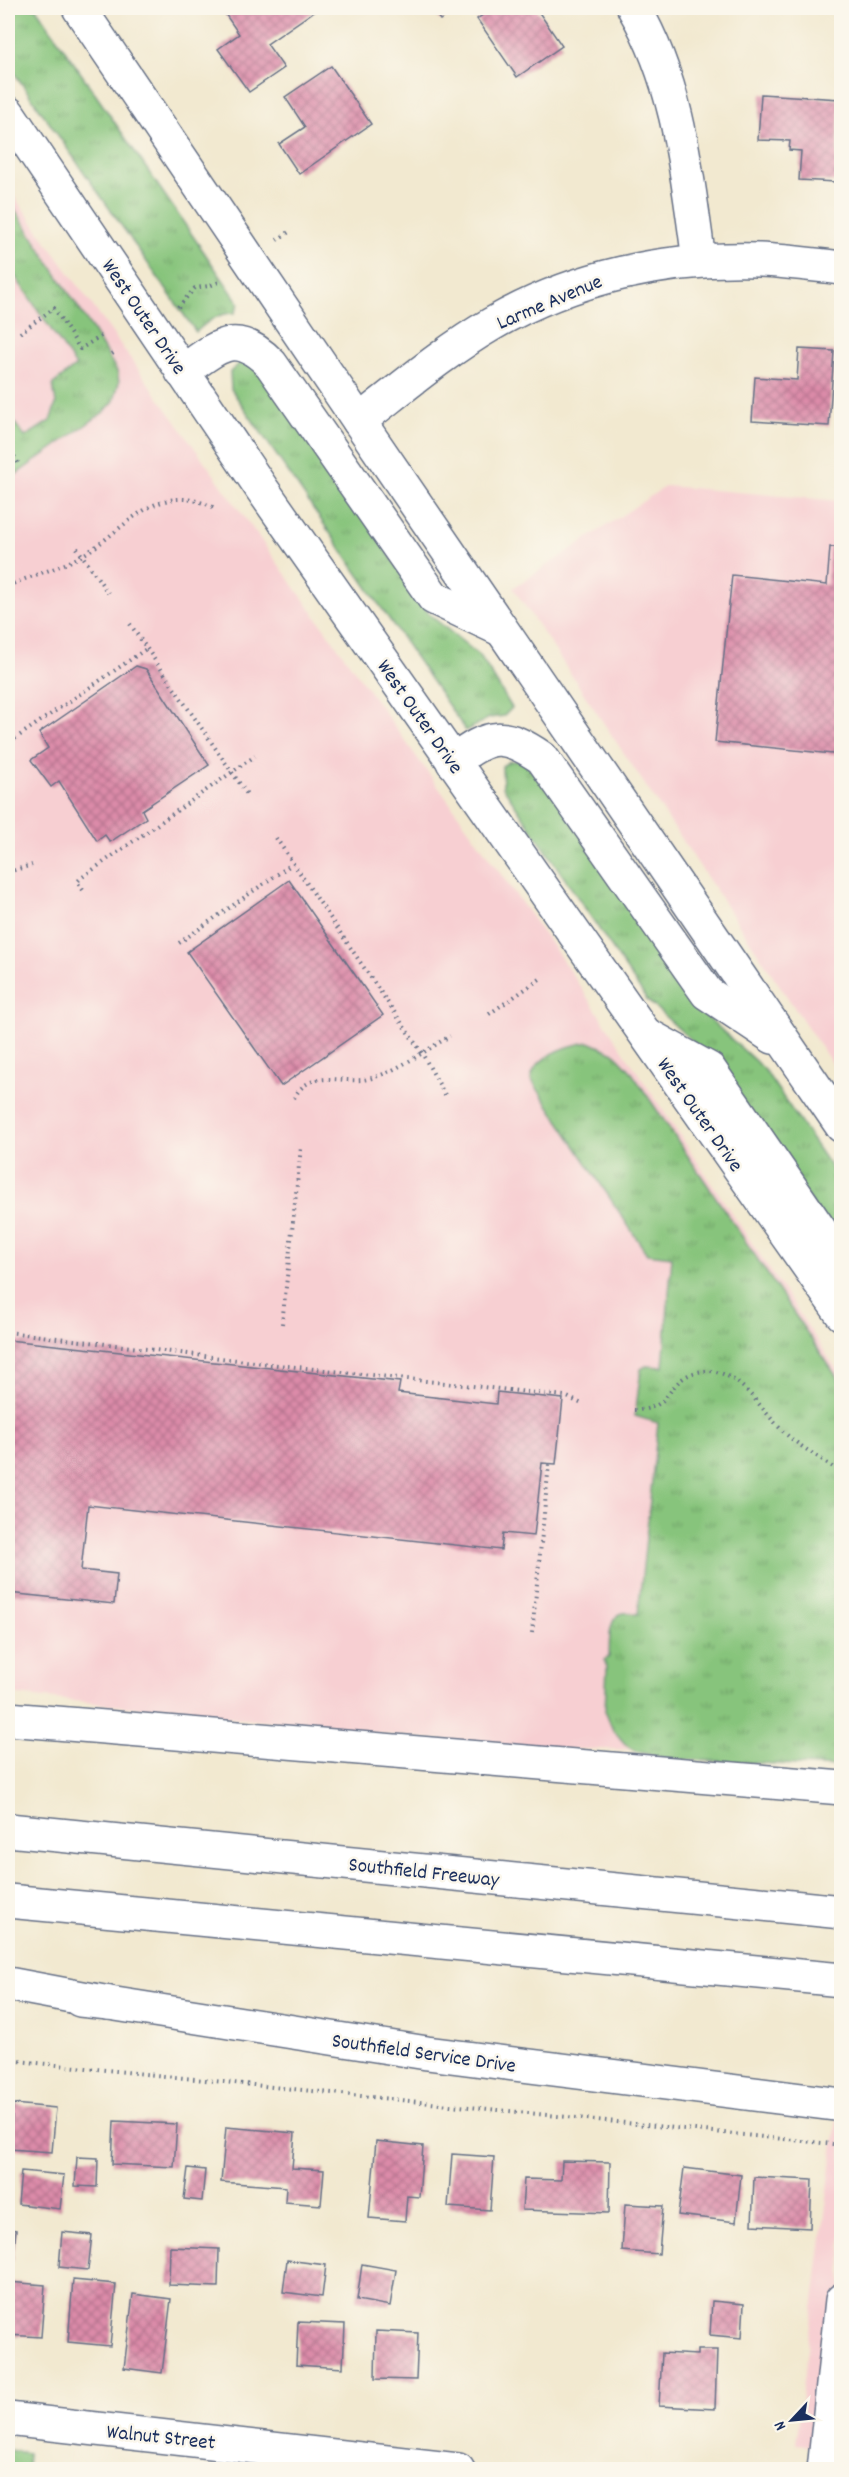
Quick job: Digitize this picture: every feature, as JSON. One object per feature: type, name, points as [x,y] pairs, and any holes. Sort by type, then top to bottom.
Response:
[{"type":"main road","points":[[79,8],[358,421],[842,1126]]},
{"type":"main road","points":[[634,8],[667,85],[685,156],[699,260]]},
{"type":"main road","name":"West Outer Drive","points":[[8,113],[268,499],[842,1314]]},
{"type":"main road","name":"Larme Avenue","points":[[358,421],[456,346],[493,324],[571,288],[611,275],[651,266],[699,260],[760,260],[842,268]]},
{"type":"main road","points":[[182,372],[224,345],[242,343],[258,351],[271,364],[434,598],[501,630]]},
{"type":"main road","points":[[453,762],[473,746],[494,738],[519,742],[542,758],[707,993],[787,1047]]},
{"type":"main road","points":[[644,1033],[709,1069],[842,1262]]},
{"type":"main road","points":[[8,1719],[842,1788]]},
{"type":"main road","name":"Southfield Freeway","points":[[8,1830],[842,1912]]},
{"type":"main road","points":[[8,1900],[842,1980]]},
{"type":"main road","points":[[8,1984],[109,2003]]},
{"type":"main road","name":"Southfield Service Drive","points":[[8,1995],[109,2003],[427,2053],[842,2105]]},
{"type":"main road","points":[[824,2469],[842,2300]]},
{"type":"main road","name":"Walnut Street","points":[[8,2419],[458,2469]]},
{"type":"path","points":[[177,308],[195,288],[222,281]]},
{"type":"path","points":[[20,333],[54,308],[80,349],[101,336]]},
{"type":"path","points":[[8,446],[20,466]]},
{"type":"path","points":[[8,586],[82,555],[142,511],[169,500],[187,497],[215,508]]},
{"type":"path","points":[[78,548],[108,592]]},
{"type":"path","points":[[130,624],[249,797]]},
{"type":"path","points":[[10,742],[146,649]]},
{"type":"path","points":[[83,890],[77,882],[81,878],[255,756]]},
{"type":"path","points":[[276,838],[422,1053],[445,1095]]},
{"type":"path","points":[[179,943],[292,864]]},
{"type":"path","points":[[8,872],[32,865]]},
{"type":"path","points":[[489,1014],[540,979]]},
{"type":"path","points":[[294,1098],[300,1086],[313,1081],[341,1078],[362,1080],[385,1072],[450,1036]]},
{"type":"path","points":[[282,1324],[301,1147]]},
{"type":"path","points":[[8,1332],[266,1364],[565,1396],[582,1404]]},
{"type":"path","points":[[634,1410],[649,1410],[662,1403],[684,1377],[694,1372],[705,1371],[720,1374],[739,1382],[783,1432],[842,1474]]},
{"type":"path","points":[[532,1633],[549,1464]]},
{"type":"path","points":[[8,2060],[842,2145]]},
{"type":"shaded area","points":[[8,188],[559,955],[841,1376],[841,1750],[525,1749],[8,1694]]},
{"type":"shaded area","points":[[666,486],[841,501],[841,1077],[513,588]]},
{"type":"shaded area","points":[[837,2118],[842,2119],[841,2449],[796,2444]]},
{"type":"green space","points":[[8,8],[36,8],[239,303],[235,313],[223,314],[214,318],[196,332],[8,64]]},
{"type":"green space","points":[[8,199],[89,324],[117,371],[119,382],[114,401],[104,412],[8,480],[8,419],[11,418],[25,437],[50,421],[56,404],[53,384],[76,366],[8,266]]},
{"type":"green space","points":[[241,362],[263,368],[429,614],[481,657],[512,708],[504,716],[489,718],[466,731],[231,389],[230,372]]},
{"type":"green space","points":[[510,761],[522,761],[544,781],[702,1012],[764,1069],[841,1182],[841,1246],[711,1058],[647,1000],[503,787],[502,766]]},
{"type":"green space","points":[[589,1042],[614,1053],[630,1070],[841,1383],[841,1767],[669,1759],[635,1751],[627,1746],[613,1730],[605,1711],[607,1667],[604,1660],[609,1657],[614,1619],[623,1613],[638,1614],[658,1423],[635,1416],[641,1369],[646,1366],[663,1367],[672,1257],[647,1254],[531,1079],[534,1071],[545,1058],[563,1049]]},
{"type":"green space","points":[[8,2450],[28,2453],[27,2469],[8,2469]]},
{"type":"building","points":[[221,8],[315,8],[316,10],[267,44],[284,68],[249,92],[218,49],[239,34]]},
{"type":"building","points":[[431,8],[458,8],[440,20]]},
{"type":"building","points":[[493,8],[536,8],[562,46],[517,77],[477,19]]},
{"type":"building","points":[[331,66],[371,124],[299,174],[279,144],[305,127],[285,97]]},
{"type":"building","points":[[761,94],[840,99],[836,182],[799,180],[801,151],[789,150],[790,141],[758,140]]},
{"type":"building","points":[[799,349],[834,351],[829,426],[752,421],[755,377],[797,380]]},
{"type":"building","points":[[830,547],[842,548],[842,755],[715,742],[732,575],[827,585]]},
{"type":"building","points":[[136,666],[146,669],[209,765],[142,810],[146,818],[110,842],[105,835],[97,841],[59,781],[51,787],[31,760],[48,748],[39,733]]},
{"type":"building","points":[[289,880],[383,1015],[281,1086],[187,952]]},
{"type":"building","points":[[8,1340],[400,1382],[398,1393],[496,1404],[497,1392],[563,1399],[556,1464],[542,1463],[534,1536],[503,1533],[501,1550],[88,1505],[81,1570],[117,1574],[114,1604],[8,1593]]},
{"type":"building","points":[[13,2104],[56,2108],[52,2152],[9,2149]]},
{"type":"building","points":[[114,2121],[177,2124],[174,2167],[112,2164]]},
{"type":"building","points":[[226,2127],[295,2133],[292,2168],[324,2170],[321,2205],[285,2202],[286,2187],[221,2182]]},
{"type":"building","points":[[376,2141],[423,2146],[419,2197],[407,2196],[405,2221],[369,2218]]},
{"type":"building","points":[[452,2154],[494,2157],[490,2210],[448,2207]]},
{"type":"building","points":[[77,2157],[98,2158],[97,2187],[75,2186]]},
{"type":"building","points":[[562,2161],[610,2162],[609,2213],[522,2210],[524,2179],[561,2180]]},
{"type":"building","points":[[188,2168],[205,2170],[202,2201],[184,2199]]},
{"type":"building","points":[[684,2168],[741,2175],[736,2222],[678,2215]]},
{"type":"building","points":[[21,2171],[64,2175],[60,2209],[18,2204]]},
{"type":"building","points":[[754,2177],[812,2180],[810,2228],[752,2225]]},
{"type":"building","points":[[625,2204],[663,2206],[659,2254],[622,2251]]},
{"type":"building","points":[[8,2229],[16,2230],[13,2261],[8,2261]]},
{"type":"building","points":[[62,2232],[92,2235],[88,2270],[59,2267]]},
{"type":"building","points":[[170,2247],[219,2249],[218,2287],[169,2285]]},
{"type":"building","points":[[287,2260],[326,2265],[322,2297],[283,2292]]},
{"type":"building","points":[[362,2264],[396,2270],[390,2306],[357,2300]]},
{"type":"building","points":[[73,2280],[116,2284],[110,2346],[68,2342]]},
{"type":"building","points":[[8,2282],[45,2285],[41,2337],[8,2335]]},
{"type":"building","points":[[133,2294],[171,2299],[162,2373],[124,2368]]},
{"type":"building","points":[[712,2301],[744,2304],[742,2338],[710,2335]]},
{"type":"building","points":[[298,2322],[345,2324],[343,2368],[296,2365]]},
{"type":"building","points":[[376,2331],[418,2333],[416,2380],[375,2379]]},
{"type":"building","points":[[697,2350],[717,2350],[715,2409],[659,2406],[662,2353],[697,2355]]}]
